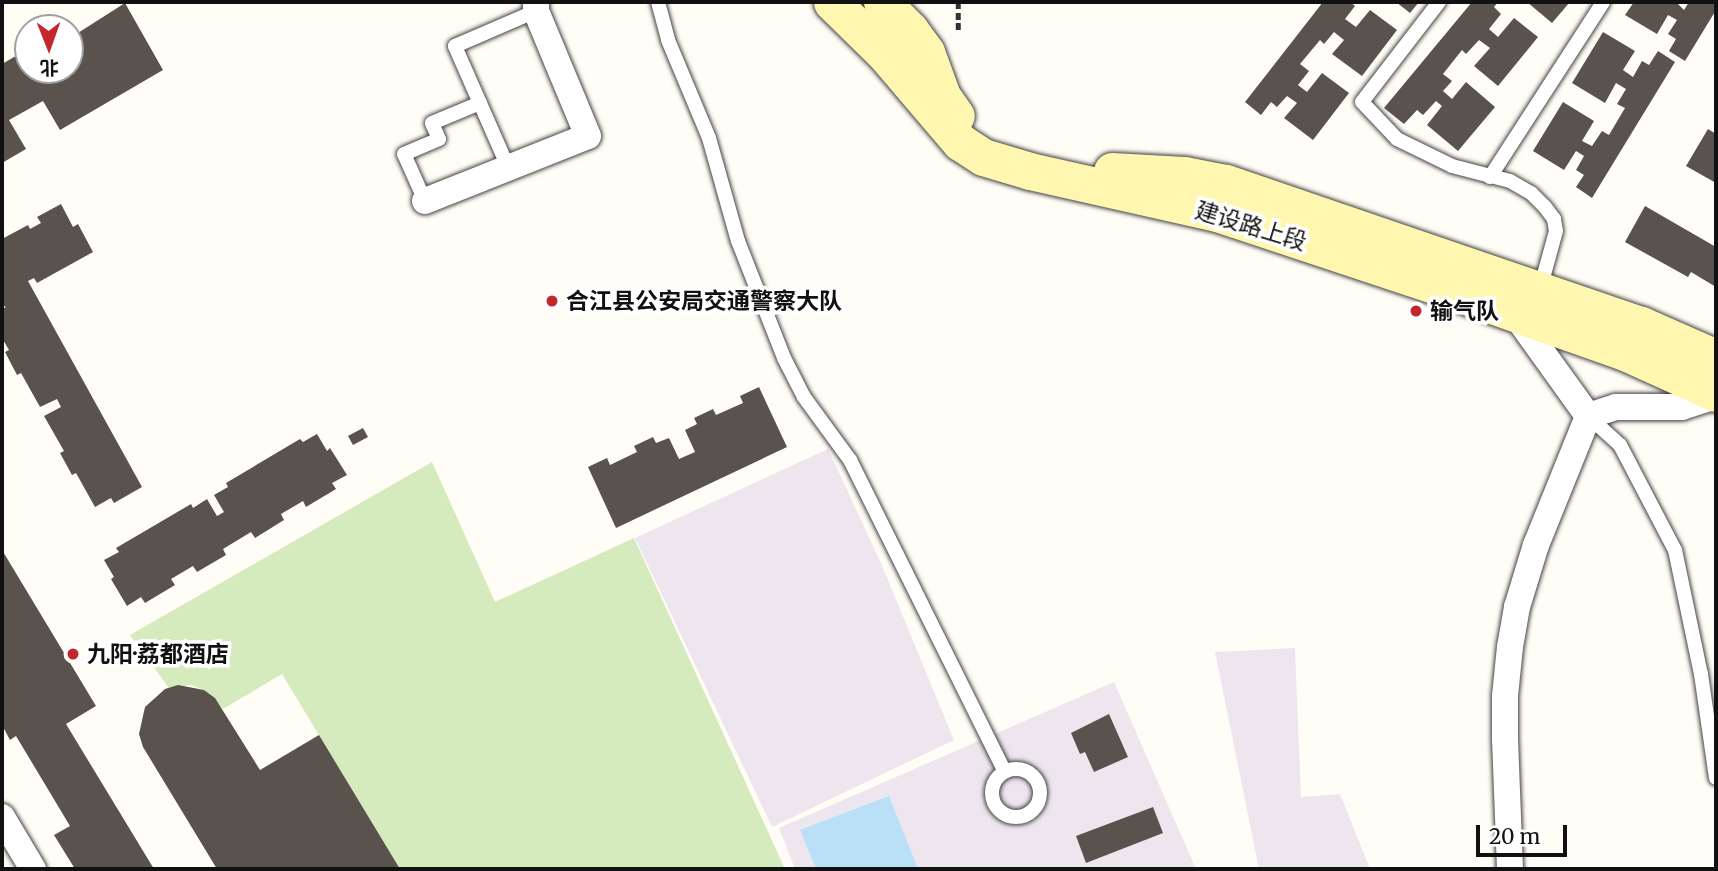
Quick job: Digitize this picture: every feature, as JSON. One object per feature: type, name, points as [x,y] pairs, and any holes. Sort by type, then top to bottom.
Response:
[{"type":"main road","name":"建设路上段","points":[[832,2],[884,54],[960,142],[983,156],[1030,171],[1217,213],[1527,301],[1641,325],[1716,358]]},
{"type":"main road","name":"建设路上段","points":[[881,2],[910,30],[926,52],[942,96],[954,113],[986,143],[1034,160],[1083,169],[1184,175],[1226,183],[1527,301],[1627,353],[1716,394]]},
{"type":"street","points":[[425,201],[588,136],[536,6]]},
{"type":"street","points":[[1510,869],[1505,696],[1517,607],[1536,545],[1588,416],[1527,301]]},
{"type":"street","points":[[1588,416],[1616,407],[1682,407],[1716,394]]},
{"type":"street","points":[[2,817],[33,869]]},
{"type":"lane","points":[[647,2],[668,40],[709,138],[738,241],[784,358],[804,397],[850,460],[1005,772]]},
{"type":"lane","points":[[658,2],[668,40]]},
{"type":"lane","points":[[1439,2],[1362,102],[1397,139],[1452,166],[1510,181],[1531,193],[1554,219],[1555,241],[1527,301]]},
{"type":"lane","points":[[1490,177],[1603,2]]},
{"type":"lane","points":[[508,167],[455,46],[536,6]]},
{"type":"lane","points":[[425,201],[404,154],[439,139],[432,123],[480,103]]},
{"type":"lane","points":[[1588,416],[1620,445],[1675,550],[1701,674],[1716,778]]},
{"type":"path","points":[[958,2],[958,30]]},
{"type":"shaded area","points":[[828,449],[880,561],[954,740],[772,827],[635,538]]},
{"type":"shaded area","points":[[1295,648],[1301,797],[1340,794],[1370,869],[1259,869],[1215,652]]},
{"type":"shaded area","points":[[1114,682],[1196,869],[795,869],[779,828]]},
{"type":"green space","points":[[432,462],[495,602],[634,538],[785,869],[400,869],[282,674],[223,709],[204,690],[191,685],[169,688],[130,635]]},
{"type":"water","points":[[889,796],[918,869],[816,869],[800,830]]},
{"type":"building","points":[[1323,2],[1350,2],[1355,6],[1345,19],[1356,27],[1370,10],[1397,30],[1362,76],[1332,54],[1344,40],[1334,32],[1324,44],[1320,40],[1300,64],[1309,71],[1298,85],[1307,92],[1322,73],[1349,93],[1313,140],[1284,118],[1297,103],[1287,96],[1277,107],[1271,102],[1261,115],[1245,102]]},
{"type":"building","points":[[1396,2],[1419,2],[1410,13]]},
{"type":"building","points":[[1472,2],[1498,2],[1494,7],[1501,14],[1489,29],[1498,37],[1514,18],[1538,37],[1498,86],[1474,66],[1490,48],[1479,40],[1466,54],[1462,50],[1443,74],[1452,81],[1443,91],[1452,99],[1466,82],[1495,107],[1458,151],[1427,125],[1442,106],[1436,101],[1423,115],[1417,110],[1404,124],[1384,108]]},
{"type":"building","points":[[1527,2],[1570,2],[1552,23]]},
{"type":"building","points":[[1634,2],[1676,2],[1684,10],[1689,2],[1716,2],[1716,10],[1685,61],[1669,51],[1676,39],[1668,34],[1677,20],[1668,15],[1657,34],[1625,15]]},
{"type":"building","points":[[125,3],[163,70],[60,130],[43,101],[9,120],[26,149],[2,163],[2,64],[14,57],[14,84],[84,84],[84,29]]},
{"type":"building","points":[[1603,32],[1635,51],[1623,70],[1633,77],[1642,61],[1649,65],[1658,51],[1675,62],[1592,198],[1576,187],[1584,175],[1576,170],[1584,156],[1576,151],[1564,170],[1533,151],[1563,102],[1594,121],[1582,141],[1592,146],[1602,131],[1609,135],[1625,108],[1617,104],[1626,89],[1616,83],[1605,103],[1572,83]]},
{"type":"building","points":[[1708,129],[1716,134],[1716,183],[1686,166]]},
{"type":"building","points":[[61,204],[73,227],[78,224],[93,252],[37,283],[34,278],[28,281],[142,487],[114,503],[111,498],[95,507],[76,473],[72,475],[60,453],[64,451],[44,416],[61,407],[57,399],[40,407],[21,373],[17,375],[5,352],[9,350],[2,338],[2,309],[6,307],[2,305],[2,239],[28,225],[30,229],[41,223],[37,217]]},
{"type":"building","points":[[1645,206],[1716,247],[1716,287],[1691,272],[1688,277],[1625,242]]},
{"type":"building","points":[[759,387],[787,447],[616,528],[588,467],[607,458],[610,465],[637,452],[634,446],[653,437],[656,443],[669,438],[679,459],[695,452],[685,430],[697,424],[694,418],[713,409],[716,415],[743,403],[740,396]]},
{"type":"building","points":[[363,428],[368,437],[353,445],[348,436]]},
{"type":"building","points":[[317,434],[327,451],[330,448],[347,475],[332,483],[336,489],[306,507],[303,501],[281,514],[284,520],[255,538],[251,532],[223,549],[226,555],[197,572],[193,566],[171,579],[175,585],[145,603],[141,597],[127,606],[111,579],[114,577],[104,560],[119,552],[116,548],[191,504],[193,508],[207,499],[217,516],[224,512],[214,495],[228,487],[226,483],[300,439],[303,442]]},
{"type":"building","points":[[2,550],[96,706],[66,724],[154,869],[75,869],[54,835],[70,826],[16,736],[10,740],[2,725]]},
{"type":"building","points":[[178,685],[204,690],[215,698],[260,770],[319,735],[400,869],[217,869],[143,747],[139,734],[145,707],[165,689]]},
{"type":"building","points":[[1109,714],[1128,757],[1094,772],[1085,752],[1080,754],[1071,733]]},
{"type":"building","points":[[1153,807],[1163,833],[1086,863],[1076,836]]},
{"type":"place","name":"合江县公安局交通警察大队","points":[[552,301]]},
{"type":"place","name":"输气队","points":[[1416,311]]},
{"type":"place","name":"九阳·荔都酒店","points":[[73,654]]}]
